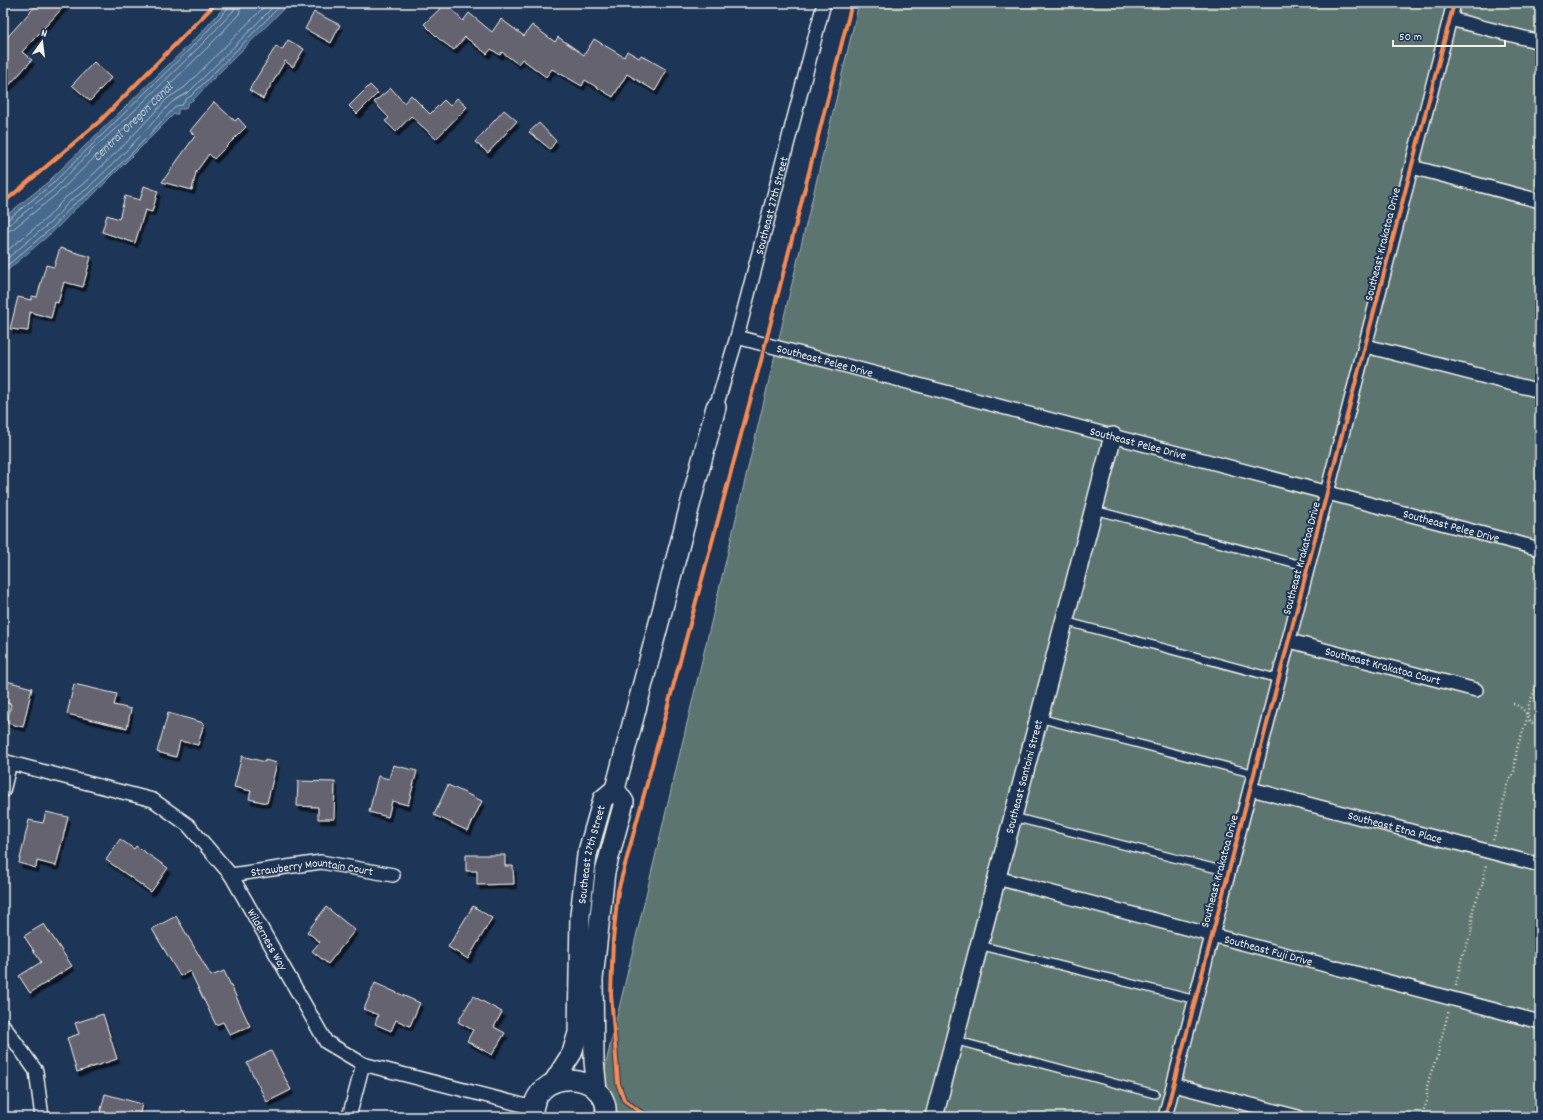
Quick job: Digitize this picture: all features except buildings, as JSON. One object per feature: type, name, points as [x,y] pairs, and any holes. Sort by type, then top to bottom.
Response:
[{"type":"main road","points":[[615,789],[716,407]]},
{"type":"main road","name":"Southeast 27th Street","points":[[534,1112],[536,1100],[543,1090],[552,1083],[572,1054],[578,1033],[580,915],[587,855],[603,799],[615,789],[624,802],[605,872],[593,979],[594,1061],[597,1091]]},
{"type":"main road","points":[[552,1083],[564,1079],[576,1079],[587,1083],[597,1091],[603,1101],[608,1115]]},
{"type":"street","name":"Southeast 27th Street","points":[[716,407],[737,337],[824,3]]},
{"type":"street","name":"Southeast Krakatoa Drive","points":[[1165,1117],[1290,641],[1454,3]]},
{"type":"street","points":[[1450,19],[1540,42]]},
{"type":"street","points":[[1412,167],[1540,201]]},
{"type":"street","name":"Southeast Pelee Drive","points":[[737,337],[1540,549]]},
{"type":"street","points":[[1366,346],[1540,391]]},
{"type":"street","name":"Southeast Santoini Street","points":[[934,1117],[1113,436]]},
{"type":"street","name":"Southeast Krakatoa Court","points":[[1290,641],[1476,690]]},
{"type":"street","points":[[3,791],[6,762]]},
{"type":"street","name":"Wilderness Way","points":[[6,762],[153,800],[188,825],[231,875],[326,1042],[362,1064],[534,1112]]},
{"type":"street","name":"Southeast Etna Place","points":[[1251,789],[1540,865]]},
{"type":"street","name":"Strawberry Mountain Court","points":[[231,875],[322,862],[393,875]]},
{"type":"street","name":"Southeast Fuji Drive","points":[[997,878],[1540,1022]]},
{"type":"street","points":[[3,1025],[36,1071],[42,1117]]},
{"type":"street","points":[[349,1117],[362,1064]]},
{"type":"street","points":[[1174,1085],[1298,1117]]},
{"type":"lane","points":[[1094,510],[1309,567]]},
{"type":"lane","points":[[1064,621],[1280,679]]},
{"type":"lane","points":[[1039,718],[1255,774]]},
{"type":"lane","points":[[1013,817],[1229,872]]},
{"type":"lane","points":[[980,945],[1196,1000]]},
{"type":"lane","points":[[954,1040],[1155,1094]]},
{"type":"path","points":[[1420,1117],[1427,1101],[1427,1087],[1430,1072],[1438,1055],[1441,1037],[1459,975],[1462,957],[1471,934],[1473,909],[1482,886],[1483,872],[1501,815],[1506,787],[1514,772],[1517,748],[1533,694],[1540,678]]},
{"type":"path","points":[[1513,704],[1519,705],[1530,722],[1540,726]]},
{"type":"green space","points":[[859,3],[1540,3],[1540,1117],[593,1117]]},
{"type":"water","name":"Central Oregon Canal","points":[[228,3],[289,3],[193,100],[189,102],[185,109],[178,109],[178,114],[174,114],[92,196],[76,208],[56,229],[3,274],[3,218],[48,182],[199,35]]},
{"type":"cycle path","points":[[3,203],[100,121],[216,3]]},
{"type":"cycle path","points":[[664,1117],[643,1114],[624,1100],[618,1083],[611,994],[613,940],[618,891],[763,353],[852,3]]},
{"type":"cycle path","points":[[1165,1117],[1454,3]]}]
